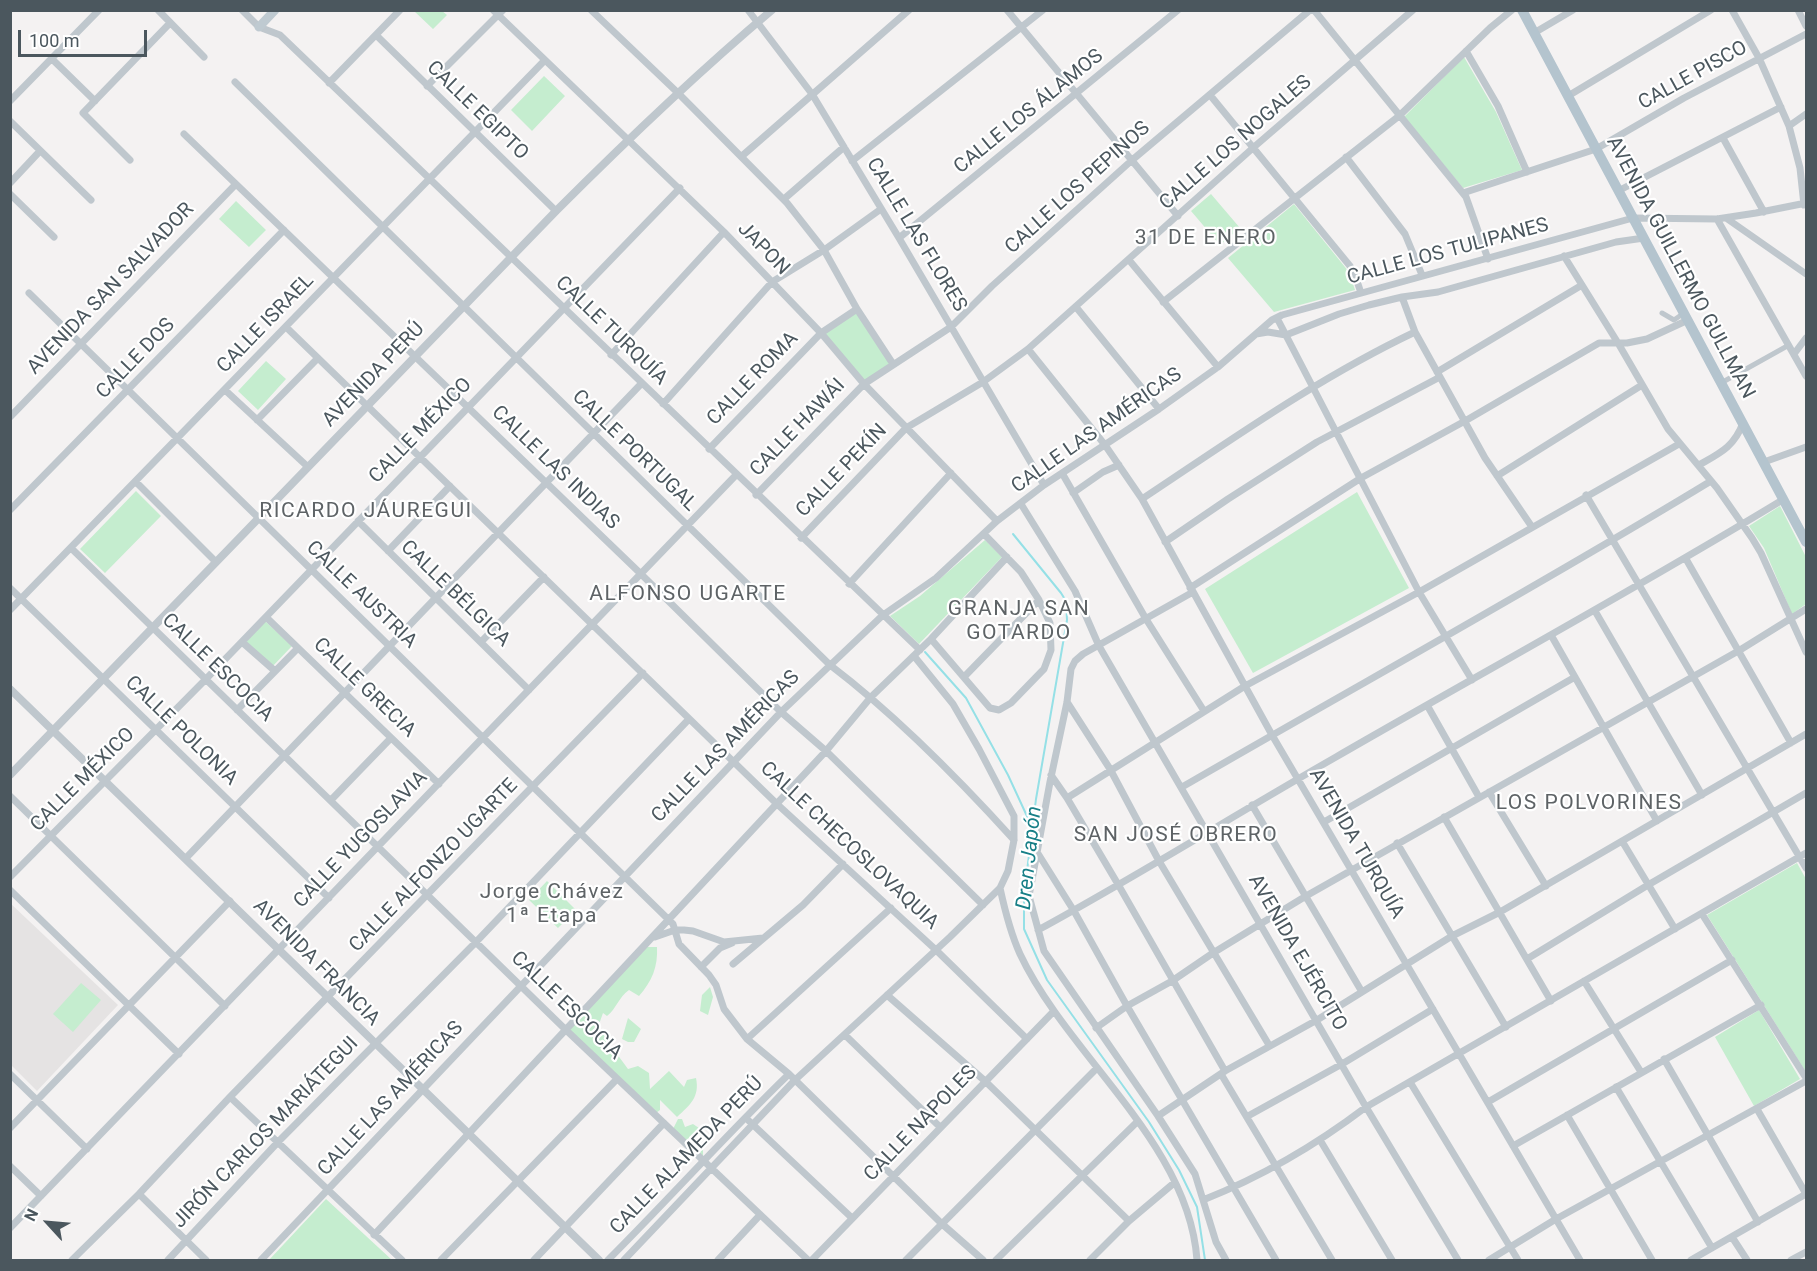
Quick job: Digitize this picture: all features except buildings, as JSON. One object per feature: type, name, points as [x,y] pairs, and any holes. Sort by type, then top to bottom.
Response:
[{"type":"main road","points":[[259,27],[275,10]]},
{"type":"main road","name":"AVENIDA GUILLERMO GULLMAN","points":[[1522,10],[1806,542]]},
{"type":"street","points":[[10,101],[99,10]]},
{"type":"street","points":[[158,10],[204,57]]},
{"type":"street","points":[[242,10],[259,27]]},
{"type":"street","points":[[330,83],[400,10]]},
{"type":"street","points":[[591,10],[784,199],[824,250],[857,309],[893,364]]},
{"type":"street","name":"CALLE LAS FLORES","points":[[748,10],[812,94],[1044,485]]},
{"type":"street","name":"AVENIDA PERÚ","points":[[10,775],[416,357],[510,257],[628,139],[772,10]]},
{"type":"street","points":[[742,156],[909,10]]},
{"type":"street","points":[[1007,10],[1178,216]]},
{"type":"street","points":[[852,161],[1042,10]]},
{"type":"street","name":"CALLE LOS ÁLAMOS","points":[[899,238],[1178,10]]},
{"type":"street","points":[[1312,10],[1466,197],[1488,259]]},
{"type":"street","name":"CALLE LOS PEPINOS","points":[[864,384],[951,327],[992,286],[1131,161],[1312,10]]},
{"type":"street","name":"CALLE LOS NOGALES","points":[[906,428],[983,382],[1028,349],[1254,147],[1413,10]]},
{"type":"street","points":[[1164,302],[1399,116],[1490,28],[1512,10]]},
{"type":"street","points":[[1534,33],[1573,10]]},
{"type":"street","points":[[1568,96],[1711,10]]},
{"type":"street","points":[[1732,10],[1759,58],[1789,126],[1800,168],[1805,205]]},
{"type":"street","points":[[1798,10],[1806,26]]},
{"type":"street","points":[[427,86],[498,12]]},
{"type":"street","name":"JAPON","points":[[498,12],[724,232],[821,333],[864,384],[997,521]]},
{"type":"street","points":[[130,160],[83,113],[171,23]]},
{"type":"street","name":"CALLE TURQUÍA","points":[[259,27],[280,35],[883,615],[916,653],[953,704],[1014,816],[1014,840],[1008,871],[1000,888]]},
{"type":"street","name":"CALLE PISCO","points":[[1463,193],[1596,150],[1684,98],[1806,34]]},
{"type":"street","name":"CALLE EGIPTO","points":[[376,35],[556,211]]},
{"type":"street","points":[[1466,51],[1498,106],[1527,172]]},
{"type":"street","points":[[52,59],[95,101]]},
{"type":"street","name":"CALLE ISRAEL","points":[[10,610],[545,60]]},
{"type":"street","name":"CALLE PORTUGAL","points":[[235,82],[830,665],[871,697],[970,792],[1014,840]]},
{"type":"street","points":[[1210,94],[1350,267],[1360,293]]},
{"type":"street","points":[[1618,191],[1781,107]]},
{"type":"street","points":[[1789,126],[1806,114]]},
{"type":"street","points":[[10,121],[91,200]]},
{"type":"street","name":"CALLE LAS INDIAS","points":[[184,134],[826,751],[983,906]]},
{"type":"street","points":[[1723,138],[1764,212]]},
{"type":"street","points":[[784,199],[844,147]]},
{"type":"street","points":[[10,183],[40,151]]},
{"type":"street","points":[[1346,157],[1405,234],[1422,275]]},
{"type":"street","name":"AVENIDA SAN SALVADOR","points":[[10,417],[236,184]]},
{"type":"street","name":"CALLE MÉXICO","points":[[10,878],[242,642],[680,188]]},
{"type":"street","points":[[10,194],[54,237]]},
{"type":"street","name":"CALLE LOS TULIPANES","points":[[1274,319],[1422,275],[1633,218],[1717,219],[1805,205]]},
{"type":"street","points":[[663,404],[772,282],[824,250],[881,209]]},
{"type":"street","points":[[1726,218],[1806,274]]},
{"type":"street","points":[[1717,219],[1806,376]]},
{"type":"street","name":"CALLE DOS","points":[[10,510],[284,230]]},
{"type":"street","points":[[611,355],[724,232]]},
{"type":"street","points":[[1256,334],[1268,332],[1286,335],[1339,314],[1402,297],[1438,292],[1616,242],[1644,238]]},
{"type":"street","points":[[1564,256],[1679,444],[1712,481],[1732,512],[1743,524],[1761,554],[1806,652]]},
{"type":"street","points":[[1129,260],[1218,367]]},
{"type":"street","points":[[1165,542],[1336,431],[1438,374],[1582,285]]},
{"type":"street","name":"CALLE AUSTRIA","points":[[29,293],[626,876],[673,924],[679,944],[710,975],[724,1009],[747,1039],[789,1074],[941,1223],[983,1260]]},
{"type":"street","points":[[1402,297],[1415,332],[1438,374],[1497,476],[1532,526]]},
{"type":"street","points":[[1076,306],[1159,409]]},
{"type":"street","name":"CALLE ROMA","points":[[709,449],[821,333],[857,309]]},
{"type":"street","points":[[1662,313],[1674,320],[1686,316]]},
{"type":"street","points":[[1226,1260],[1216,1242],[1195,1174],[1158,1116],[1044,951],[1029,896],[1067,702],[1071,669],[1075,661],[1146,620],[1361,478],[1599,343],[1627,343],[1647,339],[1686,316]]},
{"type":"street","points":[[1274,319],[1286,335],[1419,592],[1472,680]]},
{"type":"street","name":"CALLE LAS AMÉRICAS","points":[[261,1260],[782,711],[883,615],[936,578],[997,521],[1044,485],[1218,367],[1274,319]]},
{"type":"street","name":"CALLE CHECOSLOVAQUIA","points":[[286,327],[777,804],[936,950],[1026,1039]]},
{"type":"street","points":[[1142,500],[1312,387],[1373,352],[1415,332]]},
{"type":"street","points":[[1794,354],[1806,338]]},
{"type":"street","points":[[1721,383],[1789,345]]},
{"type":"street","name":"AVENIDA TURQUÍA","points":[[1028,349],[1105,445],[1142,500],[1272,735],[1580,1260]]},
{"type":"street","points":[[257,420],[318,358]]},
{"type":"street","points":[[186,858],[641,384]]},
{"type":"street","name":"CALLE HAWÁI","points":[[756,495],[864,384]]},
{"type":"street","points":[[1497,476],[1642,385]]},
{"type":"street","points":[[225,390],[308,467]]},
{"type":"street","points":[[1699,465],[1728,448],[1743,423]]},
{"type":"street","name":"CALLE PEKÍN","points":[[801,538],[906,428]]},
{"type":"street","points":[[1067,798],[1245,686],[1419,592],[1679,444]]},
{"type":"street","points":[[1764,462],[1806,447]]},
{"type":"street","points":[[1073,493],[1103,472],[1119,465]]},
{"type":"street","points":[[849,584],[951,473]]},
{"type":"street","points":[[1062,473],[1146,620],[1204,711]]},
{"type":"street","name":"CALLE YUGOSLAVIA","points":[[10,1228],[736,475]]},
{"type":"street","points":[[1182,787],[1613,541],[1712,481]]},
{"type":"street","points":[[135,482],[216,561]]},
{"type":"street","points":[[388,551],[450,486]]},
{"type":"street","points":[[1586,495],[1773,812],[1803,855],[1806,868]]},
{"type":"street","points":[[1038,930],[1119,886],[1298,778],[1686,559],[1784,499]]},
{"type":"street","name":"AVENIDA EJÉRCITO","points":[[1021,504],[1075,591],[1099,646],[1366,1107],[1458,1260]]},
{"type":"street","name":"CALLE BÉLGICA","points":[[358,521],[530,690]]},
{"type":"street","points":[[931,639],[990,708],[999,710],[1011,704],[1044,669],[1051,650],[1050,623],[1039,600],[1021,572],[984,534]]},
{"type":"street","name":"CALLE ESCOCIA","points":[[71,548],[566,1030],[810,1260]]},
{"type":"street","points":[[374,1235],[826,751],[871,697],[931,639],[1007,557]]},
{"type":"street","points":[[1686,559],[1791,743]]},
{"type":"street","points":[[481,642],[544,577]]},
{"type":"street","name":"CALLE POLONIA","points":[[10,588],[329,898]]},
{"type":"street","points":[[964,677],[1039,600]]},
{"type":"street","points":[[1096,1028],[1127,1006],[1172,981],[1306,896],[1740,650],[1806,609]]},
{"type":"street","points":[[1595,611],[1702,795]]},
{"type":"street","name":"CALLE GRECIA","points":[[266,617],[439,784]]},
{"type":"street","points":[[1551,635],[1657,821]]},
{"type":"street","points":[[242,642],[275,671]]},
{"type":"street","points":[[237,710],[298,648]]},
{"type":"street","name":"CALLE ALFONZO UGARTE","points":[[72,1260],[139,1194],[230,1097],[329,998],[643,673]]},
{"type":"street","points":[[1324,822],[1575,677]]},
{"type":"street","name":"AVENIDA FRANCIA","points":[[10,689],[599,1260]]},
{"type":"street","points":[[1067,702],[1110,770],[1159,861],[1269,1045]]},
{"type":"street","points":[[1427,705],[1479,797]]},
{"type":"street","name":"JIRÓN CARLOS MARIÁTEGUI","points":[[168,1260],[278,1142],[476,942],[689,718]]},
{"type":"street","points":[[1158,1116],[1223,1072],[1317,1020],[1452,936],[1546,886],[1806,734]]},
{"type":"street","points":[[331,800],[392,738]]},
{"type":"street","points":[[1051,775],[1119,886],[1332,1260]]},
{"type":"street","points":[[1489,792],[1546,886]]},
{"type":"street","points":[[1527,959],[1806,793]]},
{"type":"street","points":[[10,796],[225,1006]]},
{"type":"street","points":[[1252,805],[1362,992]]},
{"type":"street","points":[[1444,817],[1551,1001]]},
{"type":"street","points":[[1622,841],[1675,929]]},
{"type":"street","points":[[1397,843],[1506,1027]]},
{"type":"street","points":[[1037,852],[1074,911],[1276,1260]]},
{"type":"street","points":[[1203,1200],[1234,1188],[1320,1140],[1366,1107],[1803,855]]},
{"type":"street","points":[[733,964],[802,905],[843,864]]},
{"type":"street","points":[[624,1260],[795,1080],[1000,888]]},
{"type":"street","points":[[1000,888],[1010,929],[1020,955],[1054,1011],[1138,1121],[1174,1183],[1192,1228],[1195,1258]]},
{"type":"street","points":[[10,890],[179,1054]]},
{"type":"street","points":[[10,1128],[230,901]]},
{"type":"street","points":[[747,1039],[891,908]]},
{"type":"street","points":[[1489,1260],[1556,1219],[1806,1080],[1702,914]]},
{"type":"street","points":[[652,938],[675,930],[693,931],[724,942],[763,938]]},
{"type":"street","points":[[701,967],[720,948],[734,942]]},
{"type":"street","points":[[1488,1102],[1732,960]]},
{"type":"street","points":[[1584,981],[1641,1072]]},
{"type":"street","points":[[887,995],[985,1081],[1129,1221]]},
{"type":"street","points":[[1514,1146],[1761,1005]]},
{"type":"street","points":[[1248,1116],[1342,1064],[1433,1009]]},
{"type":"street","name":"CALLE NAPOLES","points":[[810,1260],[1054,1011]]},
{"type":"street","points":[[845,1035],[940,1127]]},
{"type":"street","points":[[1664,1059],[1758,1222]]},
{"type":"street","points":[[906,1260],[1097,1068]]},
{"type":"street","points":[[10,1074],[87,1149]]},
{"type":"street","name":"CALLE ALAMEDA PERÚ","points":[[608,1260],[789,1074]]},
{"type":"street","points":[[441,1260],[617,1078]]},
{"type":"street","points":[[1410,1082],[1518,1260]]},
{"type":"street","points":[[1616,1087],[1712,1248]]},
{"type":"street","points":[[230,1097],[402,1260]]},
{"type":"street","points":[[1691,1260],[1806,1194],[1757,1109]]},
{"type":"street","points":[[1567,1115],[1652,1260]]},
{"type":"street","points":[[745,1117],[852,1218]]},
{"type":"street","points":[[996,1260],[1138,1121]]},
{"type":"street","points":[[534,1260],[664,1123]]},
{"type":"street","points":[[1320,1140],[1392,1260]]},
{"type":"street","points":[[10,1166],[41,1196]]},
{"type":"street","points":[[1090,1260],[1129,1221],[1174,1183]]},
{"type":"street","points":[[139,1194],[206,1260]]},
{"type":"street","points":[[718,1260],[760,1215]]},
{"type":"street","points":[[1732,1237],[1747,1260]]},
{"type":"street","points":[[1791,1260],[1806,1252]]},
{"type":"shaded area","points":[[10,903],[118,1005],[37,1091],[11,1065]]},
{"type":"green space","points":[[414,11],[442,11],[447,15],[433,29]]},
{"type":"green space","points":[[1464,57],[1496,112],[1522,170],[1463,188],[1404,117]]},
{"type":"green space","points":[[544,76],[565,96],[532,131],[511,110]]},
{"type":"green space","points":[[1211,194],[1240,228],[1220,245],[1191,211]]},
{"type":"green space","points":[[236,201],[266,230],[249,247],[219,219]]},
{"type":"green space","points":[[1294,204],[1349,272],[1355,290],[1274,312],[1228,258]]},
{"type":"green space","points":[[856,312],[890,364],[864,382],[824,334]]},
{"type":"green space","points":[[266,361],[286,379],[258,410],[238,391]]},
{"type":"green space","points":[[136,491],[161,516],[105,573],[80,549]]},
{"type":"green space","points":[[1357,492],[1409,588],[1253,673],[1205,589]]},
{"type":"green space","points":[[1780,506],[1806,557],[1806,604],[1792,614],[1764,548],[1749,526]]},
{"type":"green space","points":[[985,540],[1002,557],[919,644],[890,616],[920,596]]},
{"type":"green space","points":[[265,621],[292,646],[272,667],[246,642]]},
{"type":"green space","points":[[1797,863],[1806,879],[1806,1072],[1707,915]]},
{"type":"green space","points":[[547,881],[576,910],[558,928],[529,900]]},
{"type":"green space","points":[[644,947],[657,947],[651,979],[639,996],[629,990],[607,1016],[603,1013],[598,1034],[604,1033],[607,1046],[614,1050],[628,1069],[638,1066],[649,1073],[650,1089],[669,1071],[684,1087],[687,1080],[696,1078],[695,1096],[677,1117],[660,1100],[660,1110],[656,1113],[566,1030]]},
{"type":"green space","points":[[81,983],[101,1000],[73,1032],[53,1014]]},
{"type":"green space","points":[[710,987],[713,997],[708,1015],[700,1011],[702,995]]},
{"type":"green space","points":[[1759,1010],[1800,1079],[1754,1106],[1715,1037]]},
{"type":"green space","points":[[628,1018],[641,1029],[634,1042],[622,1039]]},
{"type":"green space","points":[[678,1119],[682,1119],[685,1127],[693,1124],[702,1130],[698,1138],[703,1149],[703,1156],[673,1129]]},
{"type":"green space","points":[[326,1199],[392,1260],[269,1260]]},
{"type":"waterway","name":"Dren Japón","points":[[1013,534],[1061,593],[1066,601],[1067,620],[1036,799],[1024,895],[1024,929],[1047,980],[1149,1122],[1179,1170],[1197,1207],[1205,1260]]},
{"type":"waterway","points":[[925,652],[966,698],[1008,775],[1032,827]]},
{"type":"district","name":"31 DE ENERO","points":[[1206,239]]},
{"type":"district","name":"RICARDO JÁUREGUI","points":[[366,512]]},
{"type":"district","name":"ALFONSO UGARTE","points":[[688,595]]},
{"type":"district","name":"GRANJA SAN GOTARDO","points":[[1019,622]]},
{"type":"district","name":"LOS POLVORINES","points":[[1589,804]]},
{"type":"district","name":"SAN JOSÉ OBRERO","points":[[1176,836]]},
{"type":"district","name":"Jorge Chávez 1ª Etapa","points":[[552,905]]}]
